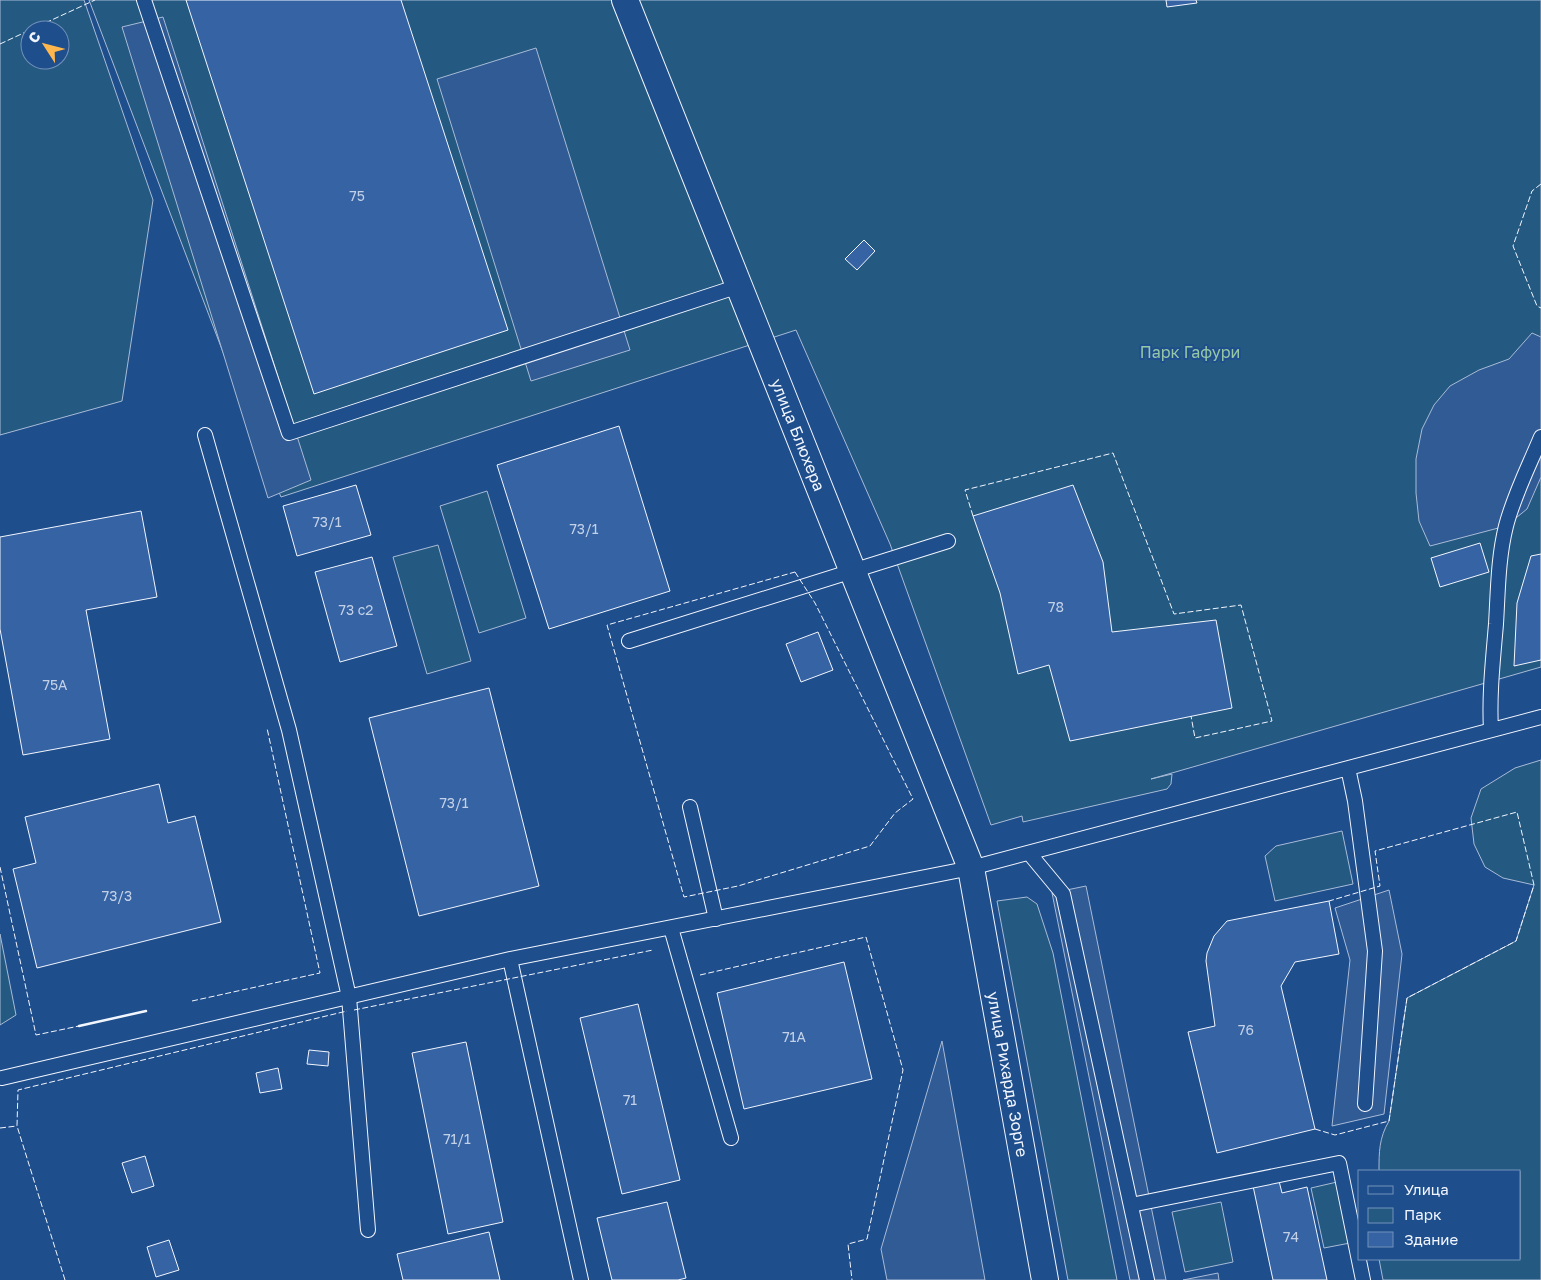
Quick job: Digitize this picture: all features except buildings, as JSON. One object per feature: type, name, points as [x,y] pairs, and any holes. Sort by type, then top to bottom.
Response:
[{"type":"street","name":"улица Блюхера","points":[[625,0],[971,868]]},
{"type":"street","name":"улица Рихарда Зорге","points":[[971,868],[1045,1280]]},
{"type":"lane","points":[[144,0],[289,433],[739,286]]},
{"type":"lane","points":[[205,435],[289,730],[349,997],[368,1230]]},
{"type":"lane","points":[[1491,730],[1489,702],[1499,569],[1504,535],[1515,500],[1541,437]]},
{"type":"lane","points":[[629,641],[948,541]]},
{"type":"lane","points":[[2,1078],[510,959],[971,868],[1541,717]]},
{"type":"lane","points":[[1348,768],[1355,800],[1375,951],[1365,1104]]},
{"type":"lane","points":[[690,807],[716,918]]},
{"type":"lane","points":[[1029,853],[1063,894],[1148,1280]]},
{"type":"lane","points":[[670,928],[731,1138]]},
{"type":"lane","points":[[510,959],[580,1280]]},
{"type":"lane","points":[[1131,1205],[1339,1163],[1358,1256]]},
{"type":"lane","points":[[1359,1260],[1363,1280]]},
{"type":"green space","points":[[0,0],[84,0],[153,200],[122,401],[0,435]]},
{"type":"green space","name":"Парк Гафури","points":[[89,0],[1541,0],[1541,667],[1151,779],[1172,774],[1171,784],[1167,789],[1023,822],[1022,816],[991,825],[890,544],[796,330],[281,497],[253,431]]},
{"type":"green space","points":[[487,491],[526,618],[479,633],[440,506]]},
{"type":"green space","points":[[438,545],[471,661],[427,674],[393,557]]},
{"type":"green space","points":[[1541,760],[1541,1280],[1383,1280],[1379,1260],[1521,1260],[1521,1170],[1379,1170],[1380,1145],[1389,1121],[1407,998],[1516,941],[1534,885],[1503,878],[1485,867],[1474,844],[1471,818],[1481,789],[1515,768]]},
{"type":"green space","points":[[1342,831],[1353,884],[1275,901],[1265,856],[1276,846]]},
{"type":"green space","points":[[1027,897],[1037,904],[1053,953],[1117,1280],[1068,1280],[997,901]]},
{"type":"green space","points":[[0,934],[16,1015],[0,1025]]},
{"type":"green space","points":[[1337,1182],[1350,1243],[1324,1248],[1311,1188]]},
{"type":"green space","points":[[1221,1202],[1233,1262],[1185,1272],[1172,1212]]},
{"type":"shaded area","points":[[163,17],[311,480],[268,498],[122,27]]},
{"type":"shaded area","points":[[536,48],[630,350],[531,381],[437,79]]},
{"type":"shaded area","points":[[1532,333],[1541,337],[1541,477],[1527,509],[1506,526],[1430,546],[1419,521],[1416,493],[1416,459],[1422,429],[1434,405],[1450,386],[1479,370],[1509,359]]},
{"type":"shaded area","points":[[1086,886],[1166,1280],[1130,1280],[1052,893]]},
{"type":"shaded area","points":[[1389,890],[1402,954],[1384,1114],[1332,1126],[1350,960],[1335,908]]},
{"type":"shaded area","points":[[942,1041],[985,1280],[887,1280],[881,1249]]},
{"type":"shaded area","points":[[1218,1273],[1219,1280],[1183,1280]]},
{"type":"fence","points":[[52,20],[95,0]]},
{"type":"fence","points":[[0,44],[20,35]]},
{"type":"fence","points":[[1541,184],[1532,191],[1513,246],[1537,306],[1541,308]]},
{"type":"fence","points":[[973,516],[965,490],[1113,453],[1174,614],[1241,605],[1272,721],[1195,738],[1191,716]]},
{"type":"fence","points":[[795,572],[815,603],[913,799],[895,813],[870,846],[738,886],[684,897],[607,625],[795,572]]},
{"type":"fence","points":[[192,1001],[320,973],[267,728]]},
{"type":"fence","points":[[1315,1129],[1335,1135],[1389,1121],[1407,998],[1516,941],[1534,885],[1517,812],[1375,851],[1380,886],[1329,901]]},
{"type":"fence","points":[[0,867],[36,1035],[79,1026]]},
{"type":"fence","points":[[700,975],[866,937],[903,1070],[867,1239],[848,1244],[852,1280]]},
{"type":"fence","points":[[354,1010],[653,950]]},
{"type":"fence","points":[[65,1280],[17,1126],[18,1090],[347,1011]]},
{"type":"fence","points":[[0,1128],[17,1126]]},
{"type":"wall","points":[[79,1026],[146,1011]]}]
